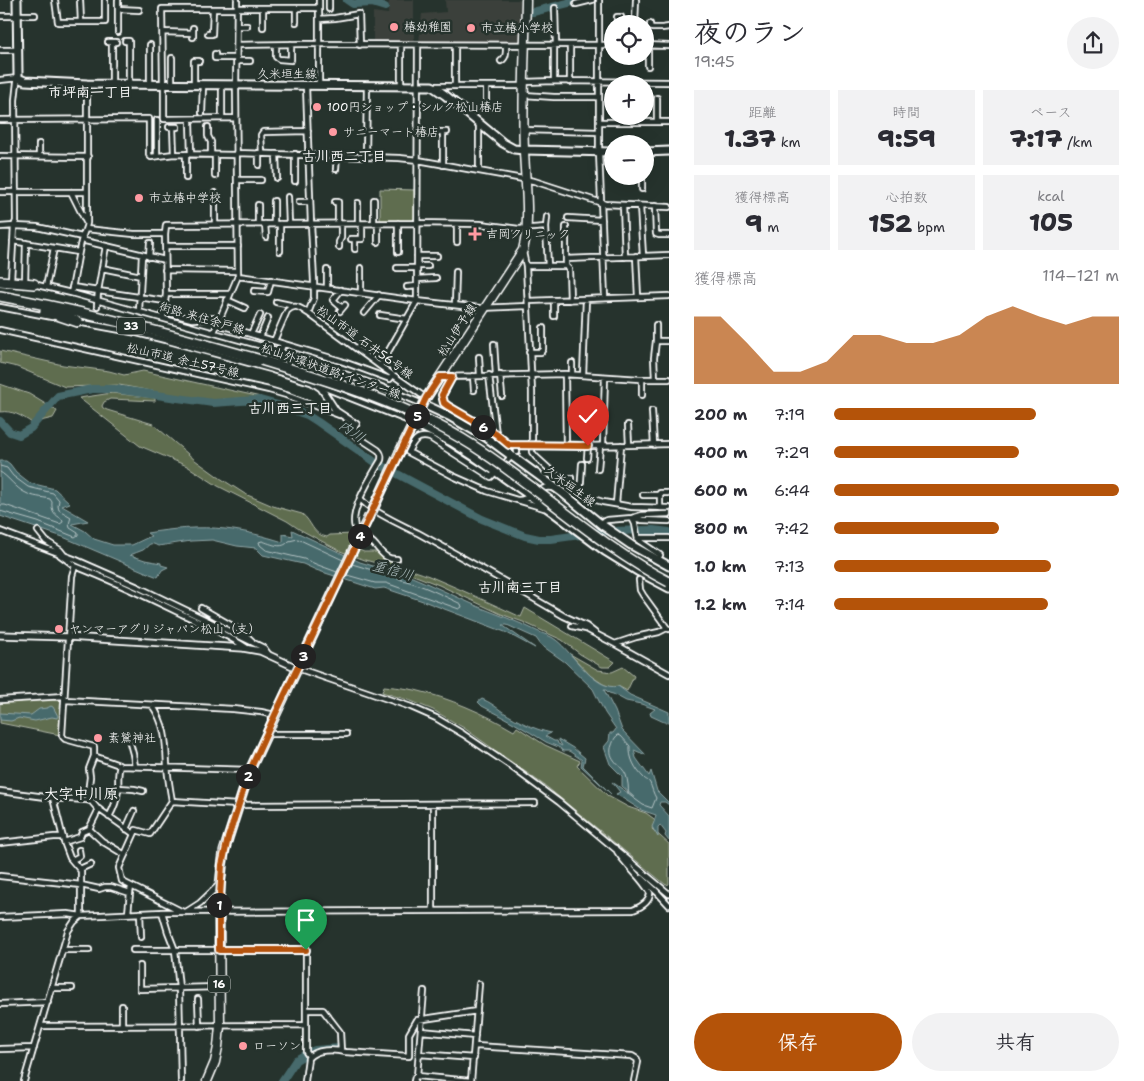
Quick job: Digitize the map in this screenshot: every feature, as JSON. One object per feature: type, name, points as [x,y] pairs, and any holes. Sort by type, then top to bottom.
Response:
[{"type":"highway","points":[[0,281],[30,284]]},
{"type":"highway","name":"松山外環状道路;インター線","points":[[0,296],[166,333],[336,383],[404,409],[446,430],[476,448],[621,554],[642,568],[669,582]]},
{"type":"highway","points":[[0,302],[42,310],[78,322]]},
{"type":"main road","points":[[17,0],[18,78]]},
{"type":"main road","name":"松山伊予線","points":[[207,1081],[215,1062],[220,1026],[219,912],[224,851],[250,770],[425,401],[523,250],[527,200],[524,150],[526,0]]},
{"type":"main road","name":"久米垣生線","points":[[18,78],[32,82],[87,84],[432,86]]},
{"type":"main road","points":[[432,86],[514,149],[604,152]]},
{"type":"main road","points":[[654,152],[669,151]]},
{"type":"main road","name":"久米垣生線","points":[[425,401],[487,438],[600,524],[657,560]]},
{"type":"main road","points":[[414,423],[452,442],[497,472],[605,551],[669,588]]},
{"type":"main road","points":[[657,560],[669,566]]},
{"type":"street","points":[[55,0],[58,22],[105,22],[105,0]]},
{"type":"street","points":[[80,0],[81,22]]},
{"type":"street","points":[[118,0],[118,32]]},
{"type":"street","points":[[214,332],[238,273],[236,154],[237,0]]},
{"type":"street","points":[[253,0],[253,8]]},
{"type":"street","points":[[263,27],[269,0]]},
{"type":"street","points":[[290,0],[290,8]]},
{"type":"street","points":[[319,0],[319,86]]},
{"type":"street","points":[[329,0],[329,9]]},
{"type":"street","points":[[578,2],[592,0]]},
{"type":"street","points":[[599,0],[599,152],[605,298]]},
{"type":"street","points":[[635,15],[636,0]]},
{"type":"street","points":[[280,8],[280,15]]},
{"type":"street","points":[[296,8],[296,22]]},
{"type":"street","points":[[236,118],[164,119],[162,9],[319,8]]},
{"type":"street","points":[[554,81],[555,8]]},
{"type":"street","points":[[118,9],[139,10]]},
{"type":"street","points":[[208,34],[212,34],[213,9]]},
{"type":"street","points":[[220,9],[220,17]]},
{"type":"street","points":[[319,19],[359,14],[360,44]]},
{"type":"street","points":[[0,16],[35,15]]},
{"type":"street","points":[[237,26],[247,26]]},
{"type":"street","points":[[654,28],[669,27]]},
{"type":"street","points":[[163,32],[193,33]]},
{"type":"street","points":[[125,41],[129,41],[127,62],[129,84]]},
{"type":"street","points":[[112,42],[112,84]]},
{"type":"street","points":[[276,45],[276,57],[291,60],[291,44]]},
{"type":"street","points":[[150,45],[150,84]]},
{"type":"street","points":[[237,45],[604,45]]},
{"type":"street","points":[[401,45],[401,86]]},
{"type":"street","points":[[380,366],[417,301],[418,45]]},
{"type":"street","points":[[455,45],[455,86]]},
{"type":"street","points":[[501,61],[506,56],[506,45]]},
{"type":"street","points":[[570,45],[570,82]]},
{"type":"street","points":[[654,46],[669,46]]},
{"type":"street","points":[[0,50],[18,50]]},
{"type":"street","points":[[215,54],[215,58],[250,61]]},
{"type":"street","points":[[172,58],[172,84]]},
{"type":"street","points":[[194,85],[194,61],[199,61]]},
{"type":"street","points":[[0,80],[18,78],[15,100],[16,221],[14,226],[11,280]]},
{"type":"street","points":[[432,86],[486,86],[554,81],[604,82]]},
{"type":"street","points":[[654,82],[669,82]]},
{"type":"street","points":[[87,84],[87,226],[78,252],[72,290],[98,291],[165,302]]},
{"type":"street","points":[[202,85],[202,113]]},
{"type":"street","points":[[222,85],[222,118]]},
{"type":"street","name":"松山市道 石井56号線","points":[[306,86],[314,286],[314,298],[308,313],[393,375],[425,401]]},
{"type":"street","points":[[366,157],[367,86]]},
{"type":"street","points":[[486,86],[486,108]]},
{"type":"street","points":[[524,95],[600,97]]},
{"type":"street","points":[[657,98],[657,122],[669,122]]},
{"type":"street","points":[[0,120],[149,119],[149,155],[151,157],[174,154],[260,153],[398,158],[526,179],[601,203],[669,207]]},
{"type":"street","points":[[157,120],[157,156]]},
{"type":"street","points":[[599,122],[604,121]]},
{"type":"street","points":[[186,178],[190,122]]},
{"type":"street","points":[[479,122],[479,171]]},
{"type":"street","points":[[208,126],[215,176]]},
{"type":"street","points":[[173,127],[174,154]]},
{"type":"street","points":[[524,130],[599,132]]},
{"type":"street","points":[[258,165],[261,135],[263,132],[308,131]]},
{"type":"street","points":[[418,132],[445,132],[443,165]]},
{"type":"street","points":[[39,144],[39,156]]},
{"type":"street","points":[[276,154],[276,178]]},
{"type":"street","points":[[295,154],[296,181]]},
{"type":"street","points":[[0,156],[88,156]]},
{"type":"street","points":[[336,156],[336,169]]},
{"type":"street","points":[[237,180],[261,180]]},
{"type":"street","points":[[0,192],[87,192]]},
{"type":"street","points":[[71,192],[87,226]]},
{"type":"street","points":[[215,193],[215,224]]},
{"type":"street","points":[[288,197],[289,224]]},
{"type":"street","points":[[374,200],[378,242]]},
{"type":"street","points":[[274,201],[274,224]]},
{"type":"street","points":[[299,202],[310,202]]},
{"type":"street","points":[[335,202],[338,202],[340,224],[341,238],[339,247]]},
{"type":"street","points":[[355,249],[353,239],[362,239],[358,203]]},
{"type":"street","points":[[258,205],[258,224]]},
{"type":"street","points":[[623,205],[625,256]]},
{"type":"street","points":[[640,206],[643,256]]},
{"type":"street","points":[[655,206],[656,234],[669,235]]},
{"type":"street","points":[[547,217],[548,266]]},
{"type":"street","points":[[568,218],[602,220]]},
{"type":"street","points":[[219,318],[192,319],[164,315],[166,294],[166,225],[417,223],[480,224],[519,229],[546,227]]},
{"type":"street","points":[[266,224],[266,237]]},
{"type":"street","points":[[280,224],[280,251]]},
{"type":"street","points":[[398,224],[398,252]]},
{"type":"street","points":[[457,224],[457,242]]},
{"type":"street","points":[[87,226],[134,234],[165,234]]},
{"type":"street","points":[[0,227],[37,227],[82,238],[85,241],[165,260]]},
{"type":"street","points":[[566,227],[566,266],[569,269],[570,300]]},
{"type":"street","points":[[13,241],[78,252]]},
{"type":"street","points":[[26,243],[30,284]]},
{"type":"street","points":[[149,256],[150,243]]},
{"type":"street","points":[[97,303],[106,246]]},
{"type":"street","points":[[165,246],[238,246]]},
{"type":"street","points":[[46,287],[54,248]]},
{"type":"street","points":[[523,250],[526,266],[532,392],[532,452],[580,495],[632,508],[669,508]]},
{"type":"street","points":[[139,311],[142,255]]},
{"type":"street","points":[[566,259],[669,255]]},
{"type":"street","points":[[417,256],[437,256]]},
{"type":"street","points":[[636,256],[638,297]]},
{"type":"street","points":[[397,268],[428,266]]},
{"type":"street","points":[[526,266],[566,266]]},
{"type":"street","points":[[102,268],[141,276]]},
{"type":"street","points":[[361,268],[361,293]]},
{"type":"street","points":[[166,270],[238,273],[271,280],[417,301],[485,308],[554,300],[669,296]]},
{"type":"street","points":[[327,270],[327,288]]},
{"type":"street","points":[[455,305],[456,272]]},
{"type":"street","name":"街路 来住余戸線","points":[[0,277],[46,287],[72,290],[97,303],[164,315],[425,401]]},
{"type":"street","points":[[417,279],[436,278]]},
{"type":"street","points":[[254,291],[268,292],[271,280]]},
{"type":"street","points":[[407,287],[417,286]]},
{"type":"street","points":[[341,290],[333,300],[342,308]]},
{"type":"street","points":[[166,294],[229,294]]},
{"type":"street","points":[[364,313],[379,295]]},
{"type":"street","points":[[583,375],[586,299]]},
{"type":"street","points":[[227,300],[245,308]]},
{"type":"street","points":[[554,300],[554,316]]},
{"type":"street","points":[[276,302],[296,307],[308,313]]},
{"type":"street","points":[[0,307],[78,322],[93,322],[274,370],[312,382],[414,423]]},
{"type":"street","points":[[274,341],[287,311],[291,307]]},
{"type":"street","points":[[380,315],[407,319]]},
{"type":"street","points":[[251,334],[266,318],[260,337]]},
{"type":"street","points":[[217,324],[340,361],[390,379],[393,375]]},
{"type":"street","points":[[655,380],[656,324]]},
{"type":"street","points":[[530,352],[541,352],[543,349],[543,328]]},
{"type":"street","name":"松山市道 余土57号線","points":[[0,330],[269,390],[345,417],[356,424]]},
{"type":"street","points":[[656,341],[669,341]]},
{"type":"street","points":[[274,370],[283,344]]},
{"type":"street","points":[[494,344],[502,396]]},
{"type":"street","points":[[480,357],[480,376]]},
{"type":"street","points":[[572,363],[572,374]]},
{"type":"street","points":[[565,374],[566,446]]},
{"type":"street","points":[[440,377],[572,374],[655,380],[669,379]]},
{"type":"street","points":[[488,375],[496,434]]},
{"type":"street","points":[[472,376],[474,390]]},
{"type":"street","points":[[452,377],[442,395],[444,403],[496,434],[509,445],[601,446],[669,444]]},
{"type":"street","points":[[598,469],[605,377]]},
{"type":"street","points":[[642,379],[642,395]]},
{"type":"street","points":[[312,382],[321,388],[336,411],[345,417]]},
{"type":"street","points":[[484,393],[491,393]]},
{"type":"street","points":[[486,410],[493,410]]},
{"type":"street","points":[[652,411],[654,445]]},
{"type":"street","points":[[356,424],[354,429],[355,435],[378,450],[382,456],[360,498],[354,516],[355,528],[374,544],[384,556],[392,560],[397,559]]},
{"type":"street","points":[[628,425],[628,445]]},
{"type":"street","points":[[587,458],[590,434]]},
{"type":"street","points":[[493,475],[491,477],[425,436],[413,441],[408,452],[487,491],[553,512]]},
{"type":"street","points":[[517,445],[517,452]]},
{"type":"street","points":[[616,504],[620,445]]},
{"type":"street","points":[[499,469],[509,459]]},
{"type":"street","points":[[580,495],[582,464]]},
{"type":"street","points":[[570,488],[571,478]]},
{"type":"street","points":[[514,500],[523,500],[541,488],[556,489]]},
{"type":"street","points":[[643,495],[669,493]]},
{"type":"street","points":[[660,494],[660,508]]},
{"type":"street","points":[[360,498],[378,512],[669,674]]},
{"type":"street","points":[[600,524],[607,520],[632,518],[642,515],[669,514]]},
{"type":"street","points":[[632,518],[669,521]]},
{"type":"street","points":[[632,518],[638,540],[660,554],[657,560]]},
{"type":"street","points":[[38,530],[46,542],[60,550],[64,556]]},
{"type":"street","points":[[0,531],[138,587],[264,648],[270,656]]},
{"type":"street","points":[[638,537],[669,538]]},
{"type":"street","points":[[57,553],[75,566],[175,610],[248,648],[380,695],[436,718],[463,734],[559,802],[669,894]]},
{"type":"street","points":[[75,566],[72,576],[62,735],[63,737],[92,746],[95,749],[90,769],[87,800]]},
{"type":"street","points":[[615,644],[668,628],[643,595],[640,590],[639,580]]},
{"type":"street","points":[[201,608],[242,632],[253,643]]},
{"type":"street","points":[[572,626],[595,633]]},
{"type":"street","points":[[0,636],[68,637],[248,648]]},
{"type":"street","points":[[0,700],[64,698],[234,709],[275,715]]},
{"type":"street","points":[[152,705],[166,740],[167,767],[172,802],[150,834],[136,830],[119,868],[122,881],[185,912]]},
{"type":"street","points":[[266,734],[346,734]]},
{"type":"street","points":[[130,743],[135,766]]},
{"type":"street","points":[[94,756],[119,764],[120,766],[250,770]]},
{"type":"street","points":[[109,817],[115,805],[119,788],[120,766]]},
{"type":"street","points":[[119,788],[143,791]]},
{"type":"street","points":[[0,791],[91,801],[109,817],[134,834]]},
{"type":"street","points":[[53,798],[64,840],[72,860],[82,874],[82,916]]},
{"type":"street","points":[[172,802],[238,805],[535,803]]},
{"type":"street","points":[[432,804],[433,911]]},
{"type":"street","points":[[0,843],[54,837],[64,840],[80,837],[82,832],[89,829],[99,809]]},
{"type":"street","points":[[126,829],[134,811]]},
{"type":"street","points":[[89,829],[102,841],[125,855]]},
{"type":"street","points":[[0,917],[68,914],[82,916],[162,912],[634,910],[648,901],[650,896],[639,877],[619,856],[615,848]]},
{"type":"street","points":[[72,860],[80,856],[79,850]]},
{"type":"street","points":[[80,869],[91,864]]},
{"type":"street","points":[[0,876],[81,885],[99,890],[111,887],[130,893]]},
{"type":"street","points":[[639,877],[645,880],[669,905]]},
{"type":"street","points":[[185,912],[200,903],[220,884]]},
{"type":"street","points":[[128,913],[131,887]]},
{"type":"street","points":[[162,912],[175,950],[179,988],[181,1081]]},
{"type":"street","points":[[306,912],[306,1052],[309,1056],[306,1081]]},
{"type":"street","points":[[140,913],[140,937]]},
{"type":"street","points":[[24,1081],[70,926],[77,918],[82,916]]},
{"type":"street","points":[[63,950],[89,950]]},
{"type":"street","points":[[133,950],[306,950]]},
{"type":"street","points":[[140,966],[140,989],[219,987]]},
{"type":"street","points":[[417,1076],[471,1081],[479,984]]},
{"type":"street","points":[[52,988],[72,988]]},
{"type":"street","points":[[414,1081],[417,1076],[424,991]]},
{"type":"street","points":[[198,999],[199,1026]]},
{"type":"street","points":[[0,1004],[48,1002]]},
{"type":"street","points":[[122,1006],[122,1026]]},
{"type":"street","points":[[306,1010],[323,1010],[340,1032],[341,1051]]},
{"type":"street","points":[[309,1056],[319,1052],[336,1050],[409,1056],[409,1034],[417,1020],[477,1011]]},
{"type":"street","points":[[41,1026],[306,1025]]},
{"type":"street","points":[[421,1031],[475,1036]]},
{"type":"street","points":[[475,1046],[632,1056],[638,1062],[634,1081]]},
{"type":"street","points":[[0,1049],[34,1048]]},
{"type":"street","points":[[419,1054],[474,1058]]},
{"type":"shaded area","name":"椿幼稚園","points":[[389,0],[414,0],[414,41],[373,42],[373,12],[388,14]]},
{"type":"shaded area","name":"市立椿小学校","points":[[445,0],[520,0],[521,42],[419,43],[422,14],[446,12]]},
{"type":"green space","points":[[380,189],[415,190],[415,221],[380,221]]},
{"type":"green space","points":[[0,351],[63,365],[109,371],[124,375],[143,371],[261,397],[224,399],[212,402],[119,385],[65,387],[17,367],[0,363]]},
{"type":"green space","points":[[0,384],[29,394],[57,411],[53,418],[32,423],[17,414],[0,412]]},
{"type":"green space","points":[[112,393],[155,398],[155,401],[110,399],[104,402],[102,406],[107,410],[153,424],[195,460],[245,494],[273,506],[302,514],[318,534],[327,537],[330,535],[353,534],[350,542],[351,547],[364,552],[378,552],[395,564],[429,576],[521,617],[525,608],[615,662],[610,667],[602,667],[580,654],[562,640],[523,622],[501,614],[439,585],[395,568],[340,551],[287,521],[218,486],[187,466],[140,446],[79,398]]},
{"type":"green space","points":[[570,654],[598,670],[612,672],[623,667],[634,676],[627,691],[618,686],[613,688],[603,684],[591,676]]},
{"type":"green space","points":[[384,686],[428,693],[453,702],[491,718],[514,731],[517,727],[545,745],[580,761],[577,766],[608,796],[628,807],[646,813],[657,821],[652,829],[669,844],[669,884],[666,885],[548,788],[464,728],[433,710],[382,692]]},
{"type":"green space","points":[[59,698],[63,703],[60,735],[0,723],[0,701]]},
{"type":"water","points":[[0,461],[6,461],[30,483],[55,489],[70,503],[62,506],[88,521],[72,524],[85,531],[94,539],[113,545],[132,545],[151,536],[147,533],[176,529],[206,528],[240,531],[283,542],[283,534],[293,536],[292,530],[360,562],[393,572],[395,570],[552,637],[584,670],[601,683],[609,686],[618,686],[630,695],[669,712],[669,722],[664,722],[651,716],[650,713],[655,709],[626,701],[604,690],[622,730],[646,755],[634,750],[636,758],[649,776],[651,771],[657,791],[669,803],[669,805],[665,802],[660,802],[659,805],[669,816],[669,841],[660,825],[658,827],[658,837],[652,827],[656,815],[641,810],[616,794],[620,792],[612,782],[634,797],[622,786],[622,776],[610,764],[604,747],[609,741],[610,733],[613,733],[616,729],[605,713],[593,689],[565,662],[541,645],[536,638],[507,625],[502,625],[535,648],[505,632],[426,602],[384,588],[375,589],[303,564],[263,555],[256,548],[212,540],[158,546],[151,544],[143,550],[130,555],[161,563],[161,565],[168,567],[162,570],[158,577],[63,537],[0,516]]},
{"type":"water","points":[[482,699],[520,722],[551,733],[545,736],[557,741],[558,744],[562,746],[558,739],[573,748],[585,758],[583,766],[611,794],[581,766],[582,760],[569,751],[563,751],[482,706],[478,702]]},
{"type":"water","points":[[51,706],[58,716],[57,718],[52,717],[35,721],[19,718],[11,721],[0,720],[0,713],[31,715],[39,709]]},
{"type":"waterway","points":[[347,0],[353,4],[372,3],[385,7]]},
{"type":"waterway","points":[[533,12],[576,1]]},
{"type":"waterway","name":"内川","points":[[0,421],[10,432],[19,435],[31,428],[58,396],[92,389],[114,389],[213,403],[260,400],[307,415],[375,462],[482,519],[525,536],[551,539],[609,531],[653,530],[669,532]]},
{"type":"waterway","points":[[307,1053],[315,1050],[339,1048]]},
{"type":"waterway","points":[[282,1081],[296,1060],[306,1054]]},
{"type":"place","name":"椿幼稚園","points":[[394,27]]},
{"type":"place","name":"市立椿小学校","points":[[471,28]]},
{"type":"place","name":"100円ショップ・シルク松山椿店","points":[[317,107]]},
{"type":"place","name":"サニーマート椿店","points":[[333,132]]},
{"type":"place","name":"市立椿中学校","points":[[139,198]]},
{"type":"place","name":"吉岡クリニック","points":[[475,234]]},
{"type":"place","name":"ヤンマーアグリジャパン松山（支）","points":[[59,629]]},
{"type":"place","name":"素鷲神社","points":[[98,738]]},
{"type":"place","name":"ローソン","points":[[243,1046]]},
{"type":"district","name":"市坪南一丁目","points":[[90,92]]},
{"type":"district","name":"古川西二丁目","points":[[344,156]]},
{"type":"district","name":"古川西三丁目","points":[[290,408]]},
{"type":"district","name":"古川南三丁目","points":[[520,587]]},
{"type":"district","name":"大字中川原","points":[[81,794]]},
{"type":"route","points":[[306,950],[219,950],[220,884],[224,851],[250,770],[426,398],[440,377],[452,377],[442,395],[444,403],[496,434],[509,445],[588,446]]},
{"type":"water label","name":"重信川","points":[[393,570]]}]
